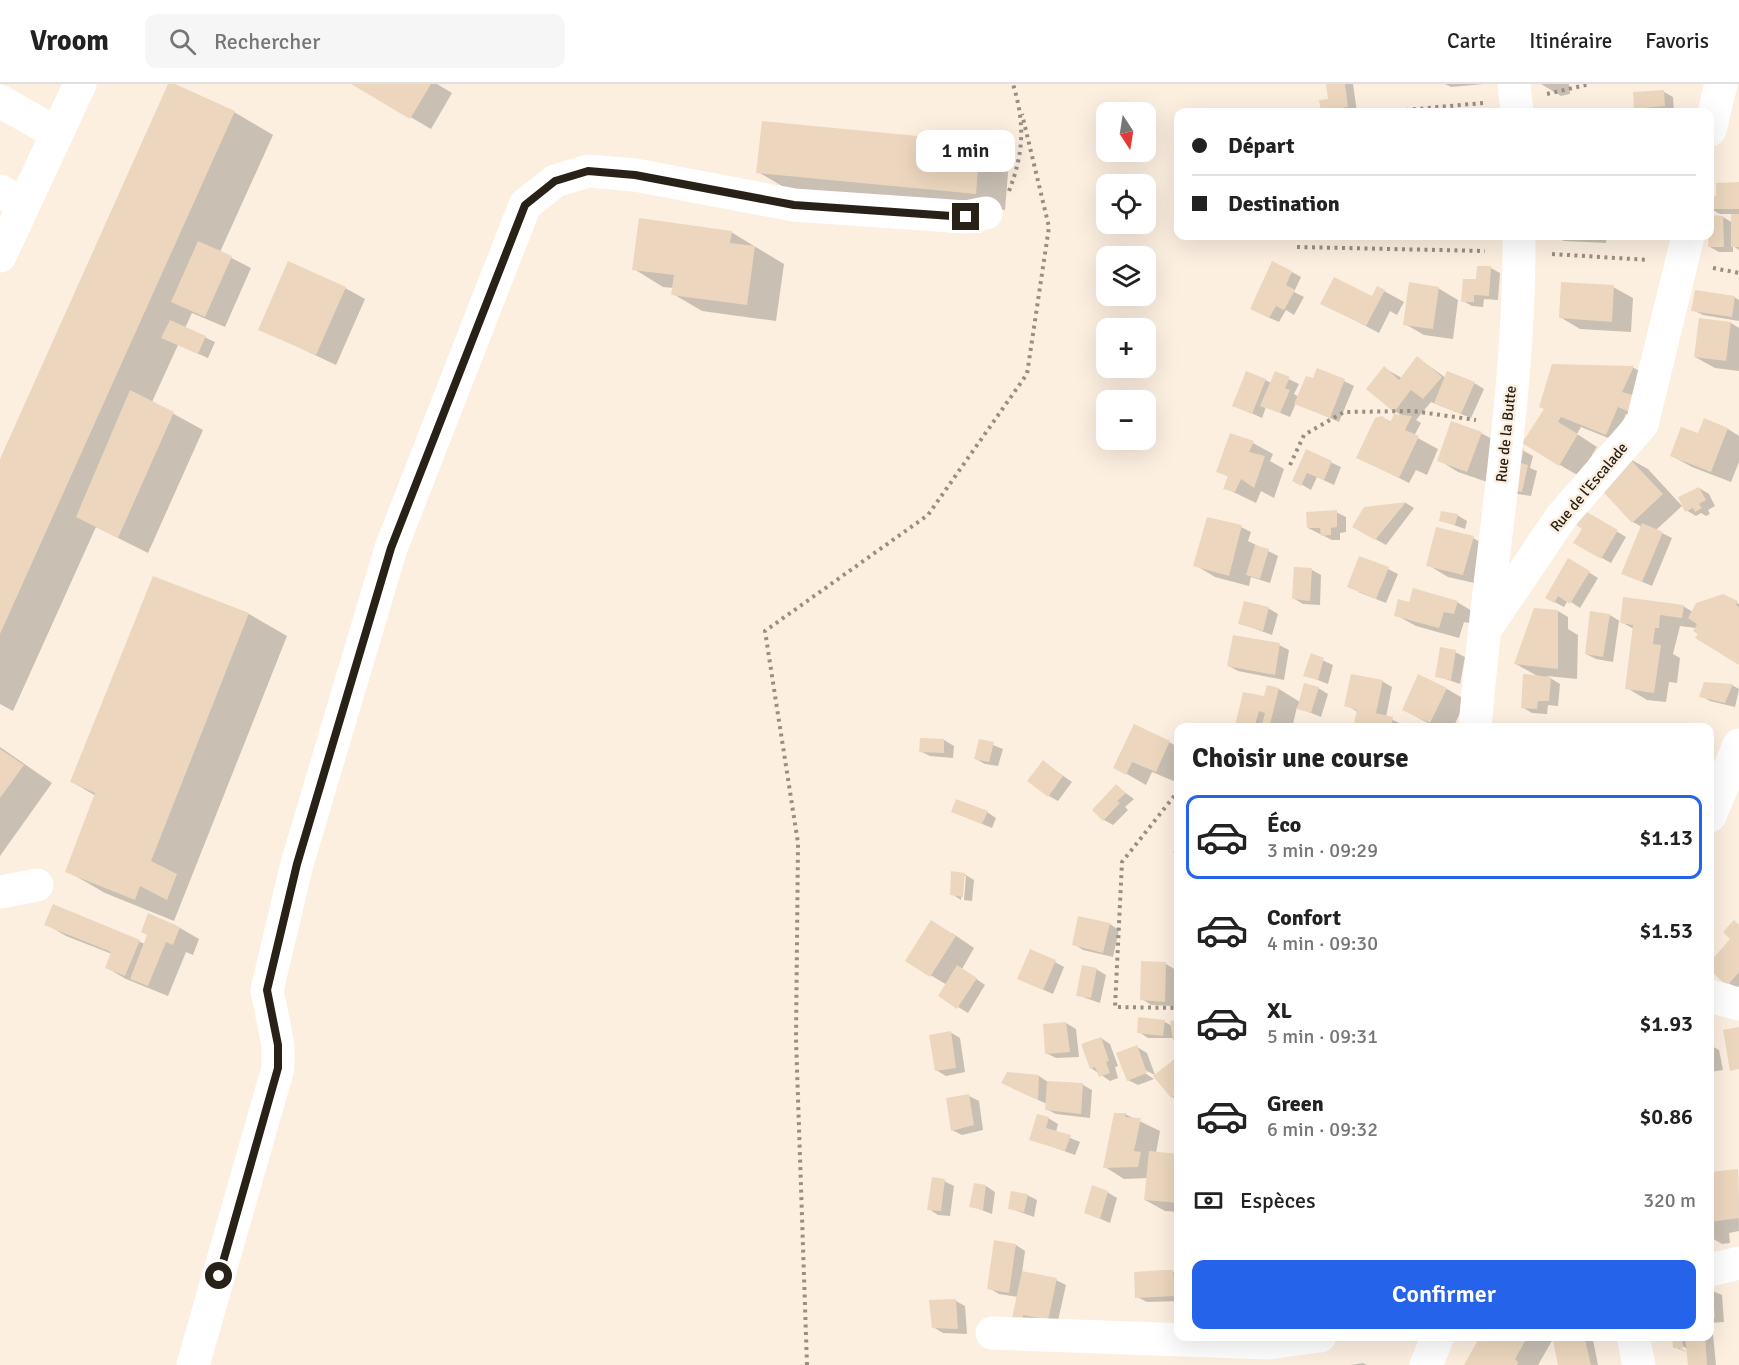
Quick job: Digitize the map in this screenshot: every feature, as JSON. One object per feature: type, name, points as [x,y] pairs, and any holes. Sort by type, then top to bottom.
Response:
[{"type":"street","points":[[0,256],[12,197],[56,133],[80,84]]},
{"type":"street","points":[[1514,84],[1517,108]]},
{"type":"street","points":[[1714,113],[1721,84]]},
{"type":"street","points":[[0,101],[56,133]]},
{"type":"street","points":[[192,1365],[278,1068],[278,1045],[267,990],[297,864],[391,548],[525,205],[555,181],[588,171],[635,175],[794,205],[966,217],[986,213]]},
{"type":"street","name":"Rue de la Butte","points":[[1483,632],[1509,425],[1519,240]]},
{"type":"street","name":"Rue de l'Escalade","points":[[1483,632],[1562,516],[1642,424],[1687,240]]},
{"type":"street","points":[[1476,723],[1483,632]]},
{"type":"street","points":[[1714,806],[1739,745]]},
{"type":"street","points":[[0,892],[37,885]]},
{"type":"street","points":[[1714,997],[1739,1004]]},
{"type":"street","points":[[1714,1269],[1739,1263]]},
{"type":"street","points":[[992,1333],[1174,1340]]},
{"type":"street","points":[[1213,1341],[1268,1343],[1283,1341]]},
{"type":"street","points":[[1426,1365],[1435,1341]]},
{"type":"street","points":[[1634,1341],[1639,1365]]},
{"type":"path","points":[[807,1365],[796,1039],[798,843],[765,631],[928,515],[1027,374],[1049,227],[1013,84]]},
{"type":"path","points":[[986,213],[1008,194],[1020,162],[1022,114]]},
{"type":"path","points":[[1290,465],[1304,435],[1344,412],[1413,411],[1509,425]]},
{"type":"path","points":[[1174,796],[1122,862],[1115,1007],[1174,1008]]},
{"type":"building","points":[[168,84],[175,84],[235,111],[0,634],[0,459]]},
{"type":"building","points":[[351,84],[431,84],[410,119]]},
{"type":"building","points":[[1326,84],[1345,84],[1348,107],[1320,108],[1319,100],[1328,99]]},
{"type":"building","points":[[1664,90],[1665,106],[1634,108],[1633,92]]},
{"type":"building","points":[[762,121],[980,142],[976,194],[756,173]]},
{"type":"building","points":[[1739,182],[1739,209],[1714,209],[1716,183]]},
{"type":"building","points":[[1731,214],[1739,214],[1739,247],[1731,247]]},
{"type":"building","points":[[1714,215],[1723,216],[1724,247],[1708,247],[1708,240],[1714,240]]},
{"type":"building","points":[[639,218],[732,231],[730,243],[755,246],[747,305],[671,295],[674,275],[632,270]]},
{"type":"building","points":[[198,241],[232,256],[205,317],[171,302]]},
{"type":"building","points":[[288,261],[346,287],[316,355],[258,330]]},
{"type":"building","points":[[1272,261],[1292,271],[1286,285],[1295,290],[1284,310],[1276,306],[1269,318],[1250,309]]},
{"type":"building","points":[[1477,266],[1491,266],[1489,296],[1474,295],[1474,302],[1461,302],[1463,279],[1476,279]]},
{"type":"building","points":[[1334,277],[1372,296],[1377,286],[1385,290],[1366,326],[1320,304]]},
{"type":"building","points":[[1409,282],[1439,287],[1433,329],[1403,325]]},
{"type":"building","points":[[1561,282],[1614,285],[1612,322],[1559,318]]},
{"type":"building","points":[[1695,290],[1735,296],[1732,317],[1691,311]]},
{"type":"building","points":[[1699,318],[1731,322],[1726,361],[1694,357]]},
{"type":"building","points":[[170,320],[206,336],[198,354],[161,338]]},
{"type":"building","points":[[1417,356],[1442,377],[1423,399],[1411,390],[1394,412],[1366,389],[1384,366],[1399,380]]},
{"type":"building","points":[[1552,364],[1634,366],[1622,392],[1640,397],[1634,414],[1618,407],[1606,435],[1561,417],[1558,422],[1578,434],[1559,466],[1522,443],[1544,409],[1539,407]]},
{"type":"building","points":[[1317,368],[1345,379],[1330,418],[1294,404],[1306,376],[1313,378]]},
{"type":"building","points":[[1246,371],[1266,379],[1252,414],[1232,406]]},
{"type":"building","points":[[1275,371],[1290,377],[1285,388],[1290,390],[1280,413],[1260,406]]},
{"type":"building","points":[[1447,371],[1475,382],[1461,414],[1434,403]]},
{"type":"building","points":[[130,390],[174,412],[118,538],[76,517]]},
{"type":"building","points":[[1394,414],[1412,416],[1405,430],[1419,436],[1399,478],[1356,458],[1375,418],[1382,416],[1390,423]]},
{"type":"building","points":[[1704,418],[1728,428],[1711,472],[1670,456],[1681,427],[1698,433]]},
{"type":"building","points":[[1451,421],[1482,432],[1467,472],[1437,461]]},
{"type":"building","points":[[1230,433],[1254,441],[1249,452],[1265,456],[1254,488],[1241,479],[1235,492],[1223,489],[1228,476],[1216,472]]},
{"type":"building","points":[[1516,445],[1524,449],[1521,463],[1528,465],[1522,492],[1507,489]]},
{"type":"building","points":[[1306,449],[1332,461],[1324,480],[1307,473],[1301,486],[1292,481]]},
{"type":"building","points":[[1627,456],[1663,494],[1632,523],[1596,484]]},
{"type":"building","points":[[1699,487],[1706,500],[1699,504],[1702,508],[1695,512],[1693,508],[1685,512],[1678,497]]},
{"type":"building","points":[[1406,502],[1375,540],[1352,527],[1364,507]]},
{"type":"building","points":[[1337,510],[1337,527],[1331,528],[1331,535],[1321,536],[1320,528],[1307,528],[1306,512]]},
{"type":"building","points":[[1441,511],[1458,514],[1455,525],[1439,521]]},
{"type":"building","points":[[1585,511],[1618,530],[1601,559],[1573,543],[1582,529],[1576,525]]},
{"type":"building","points":[[1207,517],[1242,525],[1229,576],[1193,566]]},
{"type":"building","points":[[1642,523],[1663,532],[1642,582],[1621,574]]},
{"type":"building","points":[[1436,527],[1474,536],[1463,575],[1426,566]]},
{"type":"building","points":[[1255,545],[1269,549],[1260,579],[1246,575]]},
{"type":"building","points":[[1359,556],[1389,567],[1376,599],[1347,587]]},
{"type":"building","points":[[1568,558],[1590,571],[1570,604],[1558,596],[1554,603],[1545,598]]},
{"type":"building","points":[[1294,567],[1312,568],[1310,601],[1292,599]]},
{"type":"building","points":[[153,576],[249,613],[151,861],[177,874],[167,900],[140,886],[135,900],[65,872],[95,793],[70,782]]},
{"type":"building","points":[[1413,588],[1458,601],[1454,614],[1444,612],[1439,628],[1394,616],[1398,599],[1409,602]]},
{"type":"building","points":[[1723,594],[1738,601],[1736,605],[1739,607],[1739,665],[1695,638],[1698,634],[1693,631],[1697,624],[1688,618],[1696,603]]},
{"type":"building","points":[[1623,597],[1684,605],[1682,618],[1660,615],[1659,628],[1655,628],[1653,644],[1661,645],[1654,693],[1625,689],[1633,625],[1620,623]]},
{"type":"building","points":[[1244,601],[1269,607],[1263,631],[1238,624]]},
{"type":"building","points":[[1534,608],[1558,610],[1558,669],[1514,664]]},
{"type":"building","points":[[1590,611],[1610,614],[1603,657],[1585,654]]},
{"type":"building","points":[[1233,635],[1280,643],[1275,675],[1227,666]]},
{"type":"building","points":[[1440,647],[1456,650],[1451,680],[1435,677]]},
{"type":"building","points":[[1311,653],[1324,658],[1318,680],[1303,676]]},
{"type":"building","points":[[1351,674],[1383,680],[1376,713],[1393,717],[1392,723],[1354,723],[1357,710],[1344,706]]},
{"type":"building","points":[[1418,674],[1447,688],[1430,723],[1402,710]]},
{"type":"building","points":[[1523,674],[1551,677],[1549,701],[1538,701],[1537,709],[1521,708]]},
{"type":"building","points":[[1704,682],[1733,684],[1725,703],[1699,697]]},
{"type":"building","points":[[1304,683],[1319,687],[1311,713],[1297,709]]},
{"type":"building","points":[[1267,685],[1279,688],[1270,723],[1262,723],[1265,713],[1259,711],[1256,723],[1236,723],[1243,692],[1264,696]]},
{"type":"building","points":[[1134,724],[1170,741],[1156,772],[1132,762],[1126,775],[1113,768]]},
{"type":"building","points":[[920,738],[944,739],[944,753],[919,752]]},
{"type":"building","points":[[979,739],[994,742],[989,762],[974,759]]},
{"type":"building","points":[[0,749],[24,765],[0,798]]},
{"type":"building","points":[[1043,760],[1063,776],[1048,797],[1027,781]]},
{"type":"building","points":[[1116,784],[1126,793],[1117,801],[1120,803],[1103,821],[1092,810]]},
{"type":"building","points":[[956,799],[988,811],[982,824],[951,812]]},
{"type":"building","points":[[951,871],[965,873],[963,897],[950,895]]},
{"type":"building","points":[[53,904],[140,940],[125,976],[105,968],[111,952],[44,925]]},
{"type":"building","points":[[148,913],[180,927],[173,945],[166,942],[148,986],[130,979],[147,935],[141,932]]},
{"type":"building","points":[[1078,916],[1110,923],[1103,953],[1072,945]]},
{"type":"building","points":[[931,920],[956,936],[930,977],[905,961]]},
{"type":"building","points":[[1734,920],[1739,925],[1739,972],[1727,986],[1714,974],[1714,957],[1730,939],[1723,932]]},
{"type":"building","points":[[1030,949],[1056,960],[1043,990],[1017,979]]},
{"type":"building","points":[[1141,961],[1166,962],[1165,1002],[1140,1000]]},
{"type":"building","points":[[957,965],[977,978],[957,1009],[938,996]]},
{"type":"building","points":[[1082,965],[1097,968],[1091,998],[1076,996]]},
{"type":"building","points":[[1138,1017],[1165,1020],[1163,1036],[1137,1033]]},
{"type":"building","points":[[1174,1020],[1174,1040],[1173,1040],[1170,1021]]},
{"type":"building","points":[[1066,1022],[1070,1052],[1045,1054],[1043,1024]]},
{"type":"building","points":[[1739,1027],[1739,1069],[1730,1071],[1723,1030]]},
{"type":"building","points":[[951,1031],[956,1068],[935,1071],[929,1035]]},
{"type":"building","points":[[1101,1037],[1109,1061],[1106,1062],[1110,1073],[1099,1077],[1095,1067],[1090,1069],[1081,1044]]},
{"type":"building","points":[[1137,1045],[1147,1073],[1127,1081],[1116,1053]]},
{"type":"building","points":[[1174,1059],[1174,1096],[1171,1098],[1153,1076]]},
{"type":"building","points":[[1007,1072],[1039,1075],[1038,1100],[1001,1083]]},
{"type":"building","points":[[1047,1081],[1083,1083],[1081,1114],[1045,1110]]},
{"type":"building","points":[[969,1094],[974,1125],[951,1131],[946,1098]]},
{"type":"building","points":[[1114,1113],[1126,1113],[1125,1117],[1141,1118],[1134,1151],[1141,1152],[1138,1167],[1103,1168]]},
{"type":"building","points":[[1037,1114],[1049,1117],[1046,1128],[1071,1135],[1065,1151],[1029,1140]]},
{"type":"building","points":[[1149,1151],[1174,1154],[1174,1203],[1144,1200]]},
{"type":"building","points":[[1738,1169],[1739,1218],[1714,1221],[1714,1172]]},
{"type":"building","points":[[932,1177],[945,1179],[941,1211],[927,1210]]},
{"type":"building","points":[[974,1183],[986,1185],[983,1210],[969,1207]]},
{"type":"building","points":[[1092,1185],[1108,1191],[1100,1219],[1084,1213]]},
{"type":"building","points":[[1011,1191],[1028,1194],[1024,1212],[1008,1209]]},
{"type":"building","points":[[994,1240],[1016,1244],[1009,1293],[987,1289]]},
{"type":"building","points":[[1173,1270],[1174,1296],[1135,1298],[1134,1272]]},
{"type":"building","points":[[1022,1271],[1057,1278],[1048,1320],[1023,1315],[1021,1325],[1011,1323]]},
{"type":"building","points":[[956,1299],[958,1329],[932,1328],[929,1300]]},
{"type":"building","points":[[1477,1341],[1525,1341],[1515,1359],[1518,1362],[1517,1365],[1464,1365]]},
{"type":"building","points":[[1553,1341],[1585,1341],[1591,1365],[1558,1365]]},
{"type":"building","points":[[1672,1341],[1682,1341],[1683,1348],[1673,1348]]},
{"type":"building","points":[[1686,1341],[1705,1341],[1707,1365],[1688,1365]]},
{"type":"route","points":[[219,1276],[271,1100],[278,1068],[278,1045],[267,990],[297,864],[391,548],[462,360],[525,205],[555,181],[588,171],[635,175],[696,185],[794,205],[966,217]]}]
